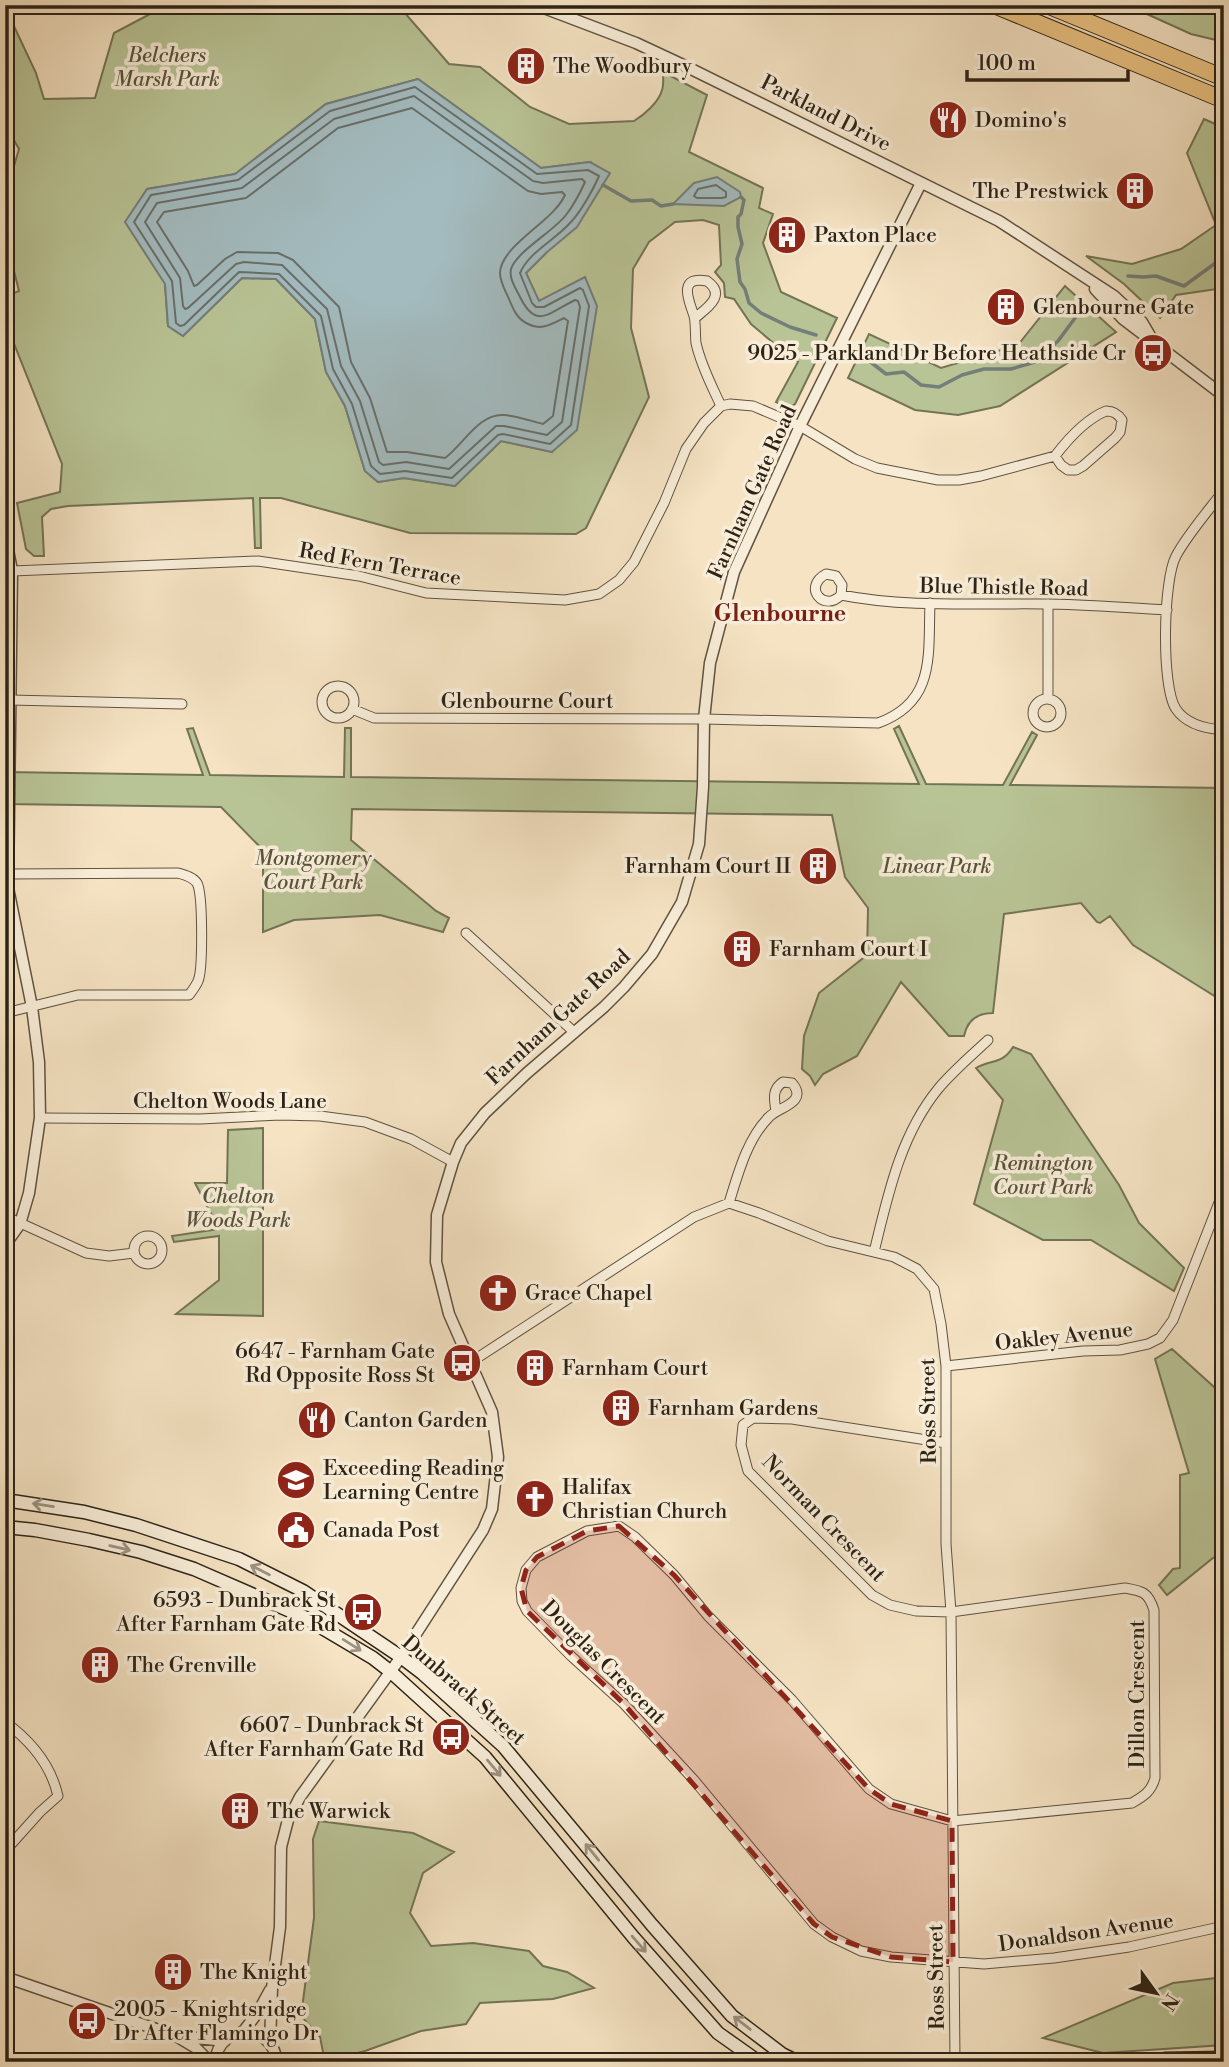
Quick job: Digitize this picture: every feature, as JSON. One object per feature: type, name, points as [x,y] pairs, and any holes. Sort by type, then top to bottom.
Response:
[{"type":"highway","points":[[994,5],[1224,100]]},
{"type":"highway","points":[[1047,5],[1224,78]]},
{"type":"main road","name":"Dunbrack Street","points":[[5,1500],[84,1512],[136,1525],[239,1559],[303,1591],[401,1657],[503,1745],[652,1925],[732,2016],[782,2054],[798,2062]]},
{"type":"main road","name":"Dunbrack Street","points":[[5,1527],[89,1540],[141,1552],[194,1569],[304,1617],[356,1647],[391,1672],[485,1757],[634,1938],[718,2033],[759,2062]]},
{"type":"main road","points":[[1151,2062],[1166,2059],[1224,2059]]},
{"type":"street","name":"Parkland Drive","points":[[536,5],[647,48],[999,221],[1114,296],[1142,322],[1152,340],[1224,396]]},
{"type":"street","name":"Farnham Gate Road","points":[[270,2043],[272,1988],[280,1927],[281,1847],[288,1820],[300,1797],[401,1657],[484,1530],[492,1508],[497,1475],[492,1412],[449,1314],[436,1262],[437,1215],[453,1162],[461,1143],[485,1113],[604,1007],[652,954],[682,902],[699,844],[710,663],[734,572],[800,426],[921,183]]},
{"type":"street","points":[[695,318],[696,343],[721,406],[752,406],[800,426],[855,459],[877,468],[938,480],[981,477],[1055,456],[1099,414],[1112,411],[1122,420],[1120,432],[1115,438],[1076,470],[1068,470],[1055,456]]},
{"type":"street","name":"Red Fern Terrace","points":[[12,571],[257,561],[359,576],[426,593],[565,600],[586,597],[598,594],[619,580],[634,562],[664,503],[686,449],[704,423],[721,406]]},
{"type":"street","points":[[1224,490],[1176,556],[1169,575],[1167,610],[1167,680],[1170,697],[1177,712],[1206,728],[1224,730]]},
{"type":"street","points":[[5,534],[12,571],[8,888],[32,1007],[39,1062],[40,1118],[29,1193],[20,1224],[5,1245]]},
{"type":"street","name":"Blue Thistle Road","points":[[841,595],[930,603],[1048,604],[1167,610]]},
{"type":"street","name":"Glenbourne Court","points":[[352,709],[374,718],[705,719],[878,723],[893,718],[905,709],[922,684],[928,657],[930,603]]},
{"type":"street","points":[[1048,604],[1048,699]]},
{"type":"street","points":[[10,700],[182,704]]},
{"type":"street","points":[[5,1013],[78,995],[189,995],[199,980],[201,898],[196,882],[178,873],[8,874]]},
{"type":"street","points":[[466,933],[574,1032]]},
{"type":"street","points":[[874,1252],[900,1153],[919,1116],[938,1089],[988,1040]]},
{"type":"street","points":[[471,1362],[685,1222],[729,1203],[740,1165],[759,1129],[776,1111]]},
{"type":"street","name":"Chelton Woods Lane","points":[[40,1118],[200,1119],[320,1116],[365,1122],[411,1139],[453,1162]]},
{"type":"street","name":"Oakley Avenue","points":[[946,1366],[1083,1351],[1120,1350],[1148,1344],[1160,1338],[1173,1320],[1220,1200]]},
{"type":"street","name":"Ross Street","points":[[729,1203],[828,1241],[894,1257],[917,1269],[934,1289],[946,1366],[946,1544],[951,1612],[955,2062]]},
{"type":"street","points":[[5,1216],[86,1253],[109,1256],[134,1253]]},
{"type":"street","name":"Norman Crescent","points":[[946,1443],[792,1419],[753,1418],[743,1425],[741,1445],[748,1471],[872,1595],[890,1605],[916,1611],[951,1612]]},
{"type":"street","name":"Douglas Crescent","points":[[952,1821],[891,1804],[869,1789],[792,1700],[708,1616],[674,1574],[635,1537],[619,1526],[587,1531],[537,1557],[526,1570],[521,1588],[522,1601],[527,1611],[624,1704],[695,1780],[814,1924],[832,1937],[861,1951],[891,1957],[953,1962]]},
{"type":"street","name":"Dillon Crescent","points":[[951,1612],[1125,1588],[1142,1591],[1150,1598],[1154,1610],[1155,1778],[1152,1788],[1132,1803],[952,1821]]},
{"type":"street","points":[[5,1721],[33,1746],[54,1777],[58,1796],[5,1851]]},
{"type":"street","name":"Donaldson Avenue","points":[[953,1962],[984,1964],[1054,1958],[1129,1947],[1224,1926]]},
{"type":"street","points":[[5,1977],[176,2036],[213,2062],[225,2040],[236,2034],[253,2032],[270,2043],[275,2050],[277,2062]]},
{"type":"street","points":[[243,2032],[272,1988]]},
{"type":"street","points":[[176,2036],[225,2040]]},
{"type":"highlighted area","points":[[619,1526],[674,1575],[869,1789],[891,1804],[952,1821],[953,1962],[891,1957],[832,1937],[814,1924],[624,1704],[527,1611],[521,1588],[526,1570],[537,1557],[587,1531]]},
{"type":"green space","name":"Belchers Marsh Park","points":[[167,5],[398,5],[449,64],[480,67],[530,107],[569,124],[634,121],[658,99],[663,88],[663,72],[707,95],[689,152],[763,188],[759,208],[773,214],[763,243],[781,292],[837,318],[795,404],[789,408],[776,402],[798,362],[751,324],[734,299],[725,297],[724,283],[715,272],[721,265],[719,225],[703,220],[675,222],[649,242],[633,269],[631,328],[649,397],[586,528],[576,534],[410,533],[281,498],[260,498],[261,548],[255,548],[253,498],[51,509],[42,517],[44,556],[34,556],[26,549],[17,503],[60,492],[62,464],[5,321],[5,297],[19,291],[5,235],[5,197],[19,149],[5,125],[5,7],[36,73],[44,99],[95,98],[114,33]],"holes":[[[418,79],[541,168],[590,162],[546,253],[526,273],[539,302],[552,452],[501,441],[455,486],[404,478],[378,482],[365,471],[345,406],[326,372],[315,319],[276,279],[242,278],[183,336],[168,326],[165,284],[147,189],[236,174],[326,104]]]},
{"type":"green space","points":[[1127,5],[1224,5],[1224,42],[1191,34]]},
{"type":"green space","points":[[1204,119],[1224,128],[1224,288],[1176,295],[1160,318],[1124,284],[1086,256],[1132,264],[1181,249],[1216,225],[1187,153]]},
{"type":"green space","points":[[1065,286],[1116,332],[1000,406],[958,415],[915,410],[848,378],[869,334],[941,368],[1018,345]]},
{"type":"green space","name":"Linear Park","points":[[899,726],[926,784],[1003,785],[1032,732],[1037,735],[1010,785],[1224,788],[1224,1002],[1133,945],[1110,916],[1100,923],[1097,922],[1081,903],[1004,914],[993,1013],[982,1014],[974,1019],[964,1036],[949,1036],[901,982],[857,1056],[823,1074],[815,1085],[802,1069],[804,1036],[819,993],[867,955],[868,908],[845,877],[832,815],[352,809],[351,840],[436,911],[449,918],[443,932],[380,915],[294,920],[263,932],[263,850],[221,807],[5,804],[5,772],[203,775],[187,729],[193,728],[210,775],[344,777],[345,728],[351,728],[351,777],[919,784],[894,729]]},
{"type":"green space","name":"Remington Court Park","points":[[1013,1047],[1031,1054],[1119,1185],[1139,1223],[1184,1268],[1174,1291],[1091,1240],[1043,1240],[974,1204],[1003,1100],[976,1068],[1005,1057]]},
{"type":"green space","name":"Chelton Woods Park","points":[[263,1128],[263,1316],[176,1314],[219,1280],[219,1236],[174,1242],[172,1236],[219,1229],[195,1183],[227,1183],[228,1130]]},
{"type":"green space","points":[[1172,1349],[1224,1396],[1224,1555],[1213,1558],[1167,1595],[1159,1585],[1173,1569],[1180,1568],[1180,1475],[1189,1473],[1155,1359]]},
{"type":"green space","points":[[319,1821],[413,1833],[454,1852],[423,1873],[410,1913],[431,1946],[473,1943],[529,1951],[543,1966],[567,1972],[594,1988],[553,1999],[480,2003],[466,2024],[421,2031],[325,2062],[320,2037],[301,2016],[314,1918],[313,1839]]},
{"type":"green space","points":[[1224,1977],[1224,2045],[1103,2053],[1043,2038],[1173,1983]]},
{"type":"water","points":[[418,79],[541,168],[590,162],[610,173],[577,227],[526,273],[539,301],[585,277],[597,306],[577,430],[552,452],[501,441],[455,486],[404,478],[378,482],[365,471],[345,406],[326,372],[315,319],[276,279],[242,278],[183,336],[168,326],[165,284],[125,222],[147,189],[235,174],[326,104]]},
{"type":"water","points":[[717,177],[740,192],[741,197],[724,206],[673,204],[694,183]]},
{"type":"waterway","points":[[603,185],[631,201],[652,200],[661,206],[673,204]]},
{"type":"waterway","points":[[741,197],[744,200],[738,217],[738,227],[742,244],[737,259],[740,282],[749,303],[761,313],[790,327],[816,335]]},
{"type":"waterway","points":[[1128,276],[1156,276],[1184,286],[1224,259]]},
{"type":"waterway","points":[[868,360],[886,374],[904,372],[921,385],[939,387],[962,375],[984,369],[1011,369],[1035,362],[1058,341],[1084,306]]},
{"type":"place","name":"The Woodbury","points":[[526,66]]},
{"type":"place","name":"Domino's","points":[[948,120]]},
{"type":"place","name":"The Prestwick","points":[[1135,191]]},
{"type":"place","name":"Paxton Place","points":[[787,235]]},
{"type":"place","name":"Glenbourne Gate","points":[[1006,307]]},
{"type":"place","name":"9025 - Parkland Dr Before Heathside Cr","points":[[1153,353]]},
{"type":"place","name":"Farnham Court II","points":[[818,866]]},
{"type":"place","name":"Farnham Court I","points":[[742,949]]},
{"type":"place","name":"Grace Chapel","points":[[498,1293]]},
{"type":"place","name":"6647 - Farnham Gate Rd Opposite Ross St","points":[[462,1363]]},
{"type":"place","name":"Farnham Court","points":[[535,1368]]},
{"type":"place","name":"Farnham Gardens","points":[[621,1408]]},
{"type":"place","name":"Canton Garden","points":[[317,1420]]},
{"type":"place","name":"Exceeding Reading Learning Centre","points":[[296,1480]]},
{"type":"place","name":"Halifax Christian Church","points":[[535,1499]]},
{"type":"place","name":"Canada Post","points":[[296,1530]]},
{"type":"place","name":"6593 - Dunbrack St After Farnham Gate Rd","points":[[363,1612]]},
{"type":"place","name":"The Grenville","points":[[100,1665]]},
{"type":"place","name":"6607 - Dunbrack St After Farnham Gate Rd","points":[[451,1737]]},
{"type":"place","name":"The Warwick","points":[[240,1811]]},
{"type":"place","name":"The Knight","points":[[173,1972]]},
{"type":"place","name":"2005 - Knightsridge Dr After Flamingo Dr","points":[[87,2021]]},
{"type":"district","name":"Glenbourne","points":[[780,613]]},
{"type":"park label","name":"Montgomery Court Park","points":[[313,870]]}]
